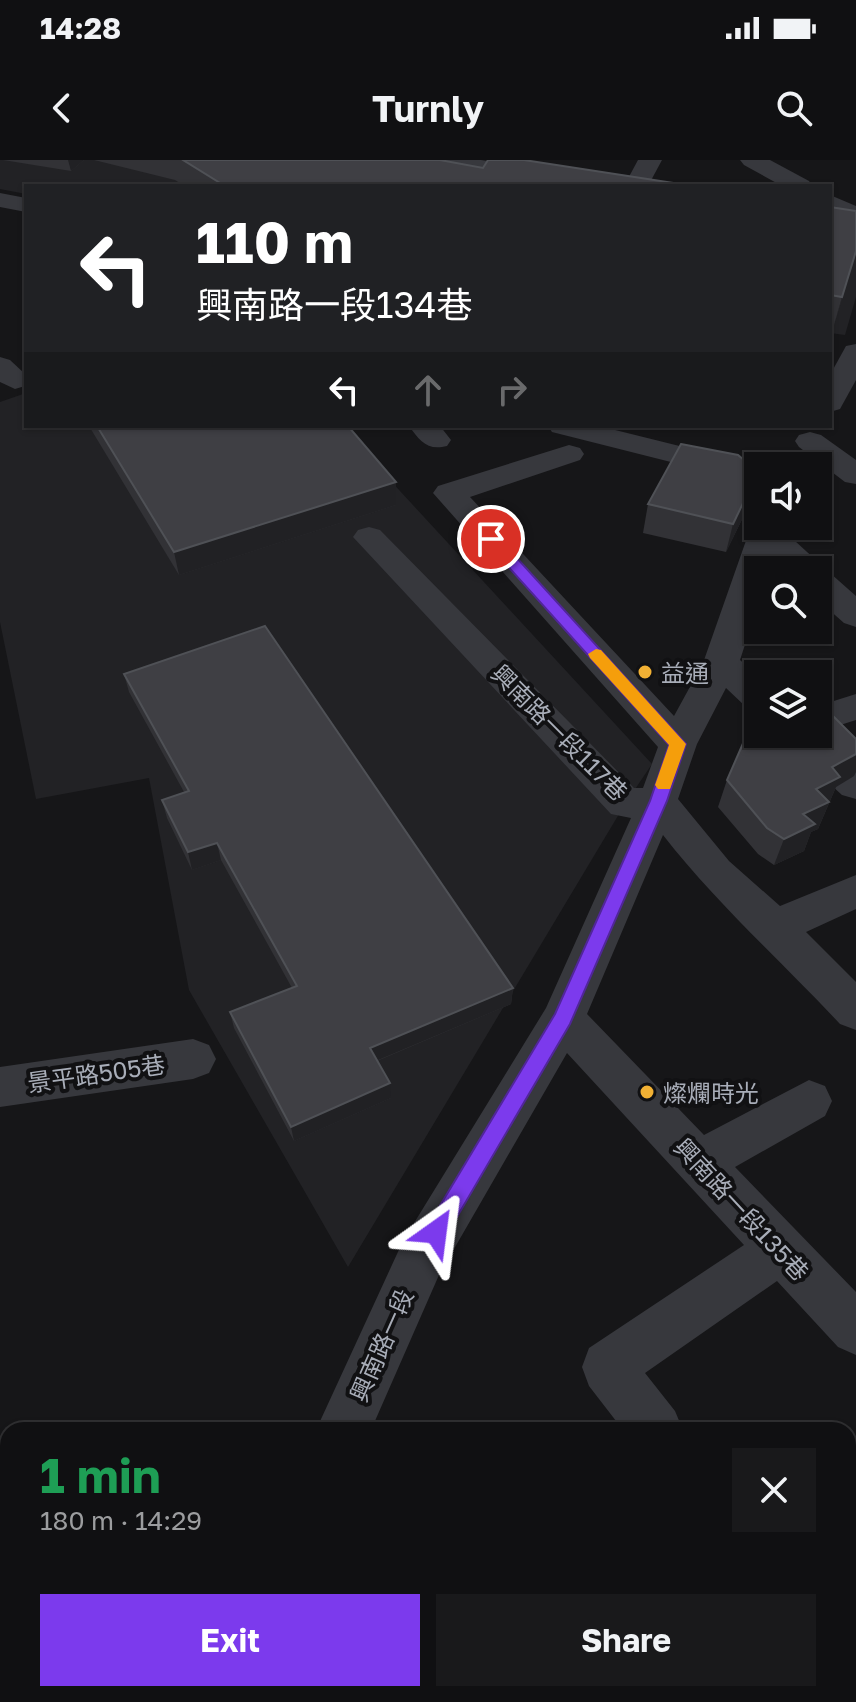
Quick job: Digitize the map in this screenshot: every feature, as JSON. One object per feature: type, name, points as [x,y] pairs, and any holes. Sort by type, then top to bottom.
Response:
[{"type":"street","points":[[637,184],[650,160]]},
{"type":"street","points":[[449,161],[592,184]]},
{"type":"street","points":[[762,162],[797,184]]},
{"type":"street","points":[[0,200],[24,205]]},
{"type":"street","points":[[832,203],[856,219]]},
{"type":"street","points":[[832,218],[856,219]]},
{"type":"street","points":[[832,341],[856,344]]},
{"type":"street","points":[[832,399],[856,352]]},
{"type":"street","points":[[678,744],[449,493],[566,440],[744,472]]},
{"type":"street","points":[[809,444],[856,475]]},
{"type":"street","name":"興南路一段117巷","points":[[369,537],[625,804],[658,801],[715,872],[775,927],[856,1011]]},
{"type":"street","name":"興南路一段","points":[[347,1422],[421,1258],[563,1019],[658,801],[678,744],[721,663],[762,540]]},
{"type":"street","points":[[777,540],[792,556]]},
{"type":"street","points":[[832,594],[856,615]]},
{"type":"street","points":[[721,663],[744,684]]},
{"type":"street","points":[[815,748],[856,785]]},
{"type":"street","points":[[775,927],[856,891]]},
{"type":"street","name":"興南路一段135巷","points":[[563,1019],[856,1329]]},
{"type":"street","name":"景平路505巷","points":[[0,1087],[193,1059]]},
{"type":"street","points":[[699,1162],[809,1101]]},
{"type":"street","points":[[650,1422],[608,1367],[781,1249]]},
{"type":"shaded area","points":[[0,160],[388,160],[541,184],[24,184],[24,194],[0,189]]},
{"type":"shaded area","points":[[832,229],[856,233],[856,297],[845,335],[832,333]]},
{"type":"shaded area","points":[[24,394],[24,428],[342,428],[652,764],[625,804],[348,1267],[189,990],[149,778],[36,799],[0,622],[0,402]]},
{"type":"building","points":[[183,160],[440,160],[483,168],[488,160],[524,160],[680,184],[222,184]]},
{"type":"building","points":[[832,207],[856,211],[856,251],[842,297],[832,295]]},
{"type":"building","points":[[98,428],[350,428],[396,482],[174,552]]},
{"type":"building","points":[[681,444],[738,455],[744,460],[744,501],[733,524],[648,504]]},
{"type":"building","points":[[265,626],[513,988],[370,1048],[390,1083],[291,1127],[230,1012],[297,986],[217,843],[188,852],[162,800],[189,791],[124,674]]},
{"type":"building","points":[[832,715],[856,739],[856,754],[832,767],[840,777],[816,789],[829,802],[803,814],[815,824],[784,839],[767,828],[727,780],[744,741],[744,748],[832,748]]},
{"type":"slow traffic","points":[[596,654],[678,744],[664,785]]},
{"type":"place","name":"益通","points":[[645,672]]},
{"type":"place","name":"燦爛時光","points":[[647,1092]]},
{"type":"route","points":[[436,1232],[563,1019],[658,801],[678,744],[491,539]]}]
